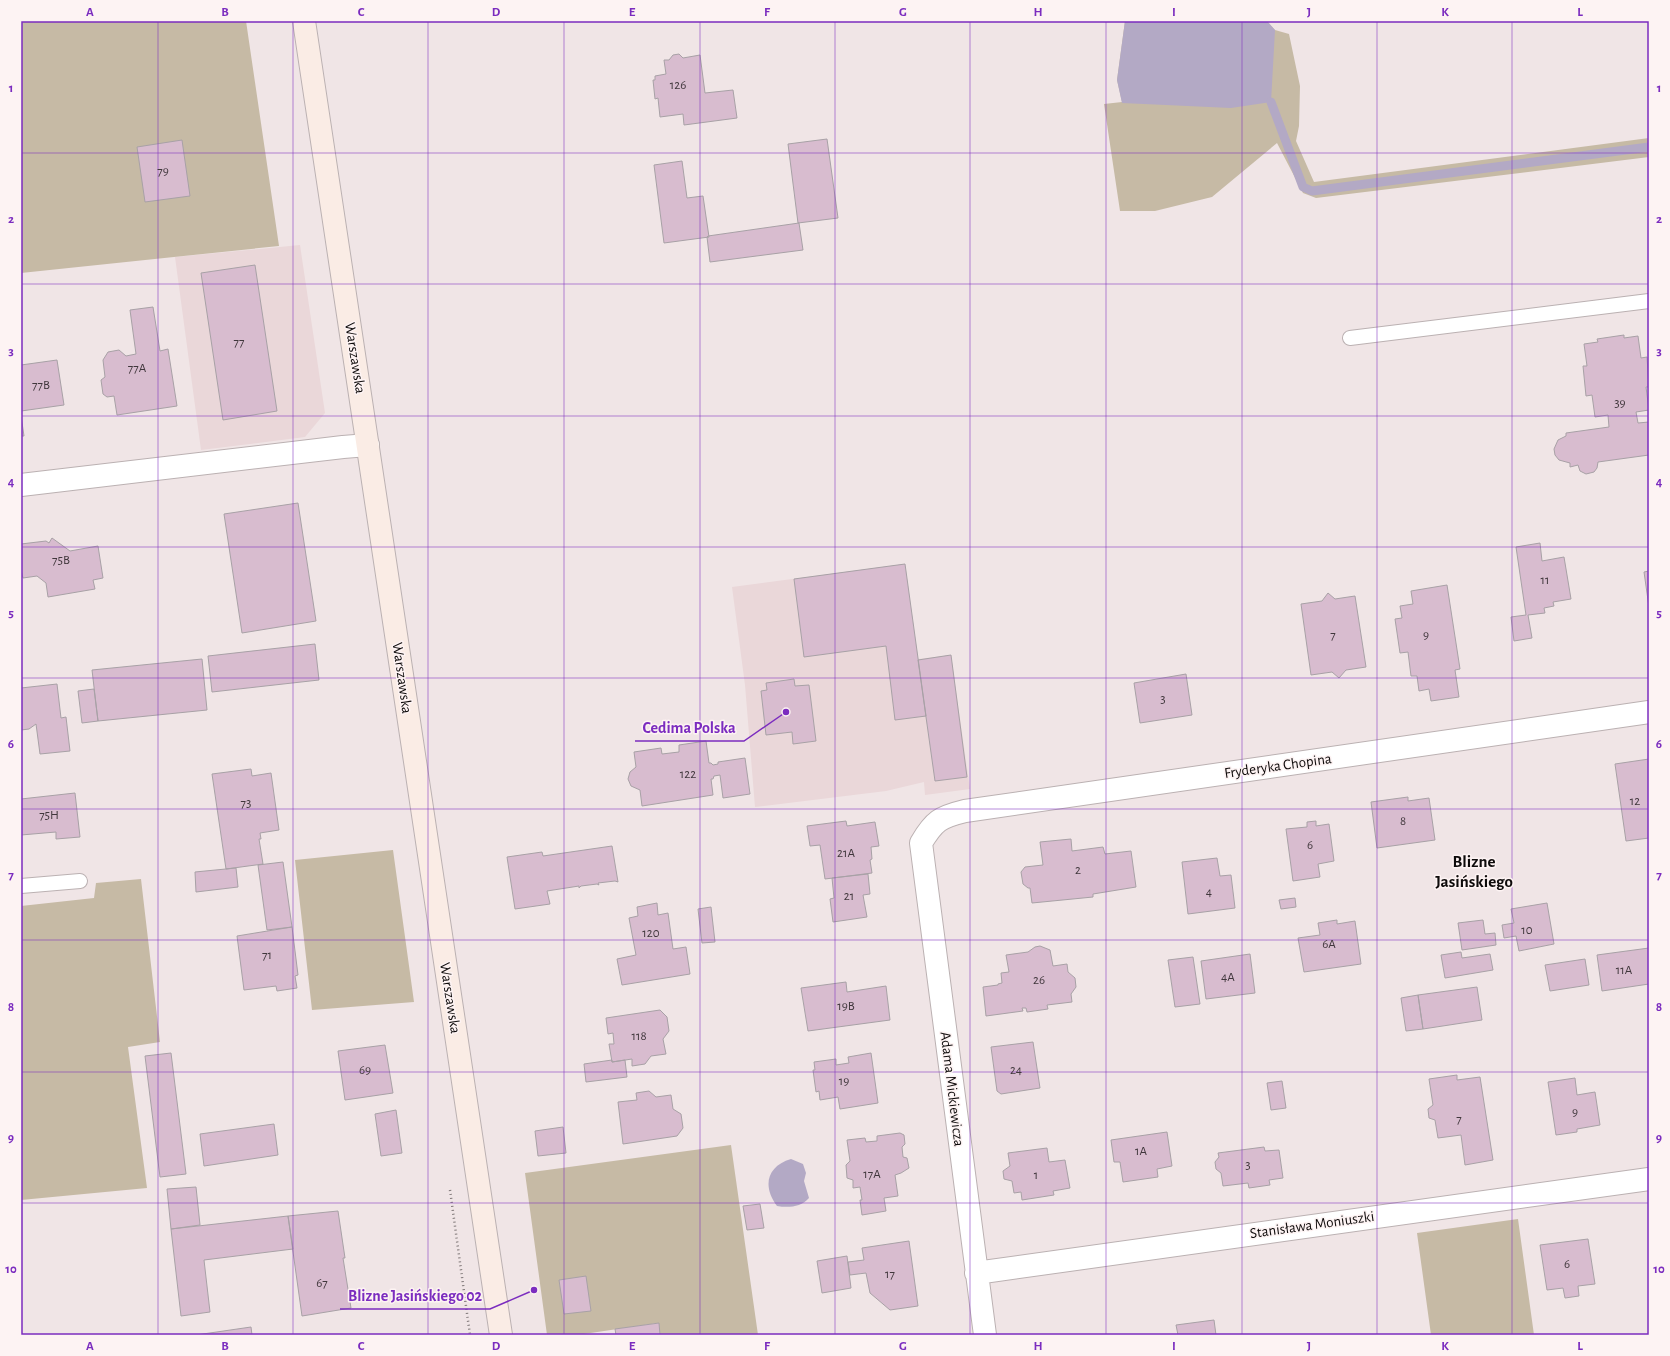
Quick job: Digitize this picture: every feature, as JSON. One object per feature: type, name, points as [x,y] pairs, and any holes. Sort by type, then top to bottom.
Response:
[{"type":"main road","name":"Warszawska","points":[[304,21],[501,1335]]},
{"type":"street","points":[[21,485],[343,446],[368,445]]},
{"type":"street","name":"Fryderyka Chopina","points":[[921,843],[930,827],[945,816],[965,811],[1649,712]]},
{"type":"street","name":"Adama Mickiewicza","points":[[921,843],[985,1335]]},
{"type":"street","name":"Stanisława Moniuszki","points":[[976,1273],[1649,1179]]},
{"type":"lane","points":[[1350,338],[1649,301]]},
{"type":"lane","points":[[21,886],[80,881]]},
{"type":"shaded area","points":[[21,21],[246,21],[279,246],[21,273]]},
{"type":"shaded area","points":[[1125,21],[1267,21],[1275,30],[1289,34],[1300,86],[1299,126],[1296,141],[1314,182],[1649,138],[1649,157],[1316,198],[1303,193],[1277,143],[1212,197],[1155,211],[1120,211],[1104,104],[1122,102],[1117,80]]},
{"type":"shaded area","points":[[1125,21],[1267,21],[1275,30],[1271,102],[1231,108],[1122,103],[1117,80]]},
{"type":"shaded area","points":[[300,245],[325,413],[305,437],[201,450],[175,257]]},
{"type":"shaded area","points":[[905,564],[918,659],[951,655],[970,789],[925,795],[924,782],[886,791],[755,807],[745,685],[732,587]]},
{"type":"shaded area","points":[[393,850],[414,1002],[312,1010],[295,860]]},
{"type":"shaded area","points":[[141,879],[160,1042],[128,1047],[147,1188],[21,1200],[21,906],[94,898],[96,883]]},
{"type":"shaded area","points":[[731,1145],[758,1335],[660,1335],[658,1323],[577,1335],[547,1335],[525,1173]]},
{"type":"shaded area","points":[[791,1159],[803,1164],[806,1173],[804,1181],[809,1198],[799,1205],[786,1207],[777,1206],[769,1191],[769,1178],[777,1166]]},
{"type":"shaded area","points":[[1518,1219],[1534,1335],[1431,1335],[1417,1233]]},
{"type":"building","points":[[679,54],[683,58],[700,55],[705,93],[733,90],[737,118],[684,125],[683,114],[660,117],[658,98],[655,99],[653,80],[655,80],[655,76],[666,74],[664,60],[669,60],[673,55]]},
{"type":"building","points":[[827,139],[838,218],[798,223],[788,144]]},
{"type":"building","points":[[182,140],[190,196],[145,202],[137,147]]},
{"type":"building","points":[[682,161],[687,198],[703,196],[709,237],[664,243],[654,165]]},
{"type":"building","points":[[799,223],[803,250],[710,262],[708,236]]},
{"type":"building","points":[[255,265],[277,411],[223,420],[201,273]]},
{"type":"building","points":[[153,307],[160,351],[168,349],[177,406],[117,415],[114,396],[107,397],[103,394],[101,380],[105,377],[103,360],[108,352],[119,350],[126,356],[136,354],[130,310]]},
{"type":"building","points":[[1624,335],[1624,338],[1638,336],[1641,358],[1647,357],[1649,387],[1646,387],[1649,410],[1636,412],[1638,423],[1649,422],[1649,455],[1598,462],[1597,468],[1594,472],[1586,474],[1580,471],[1578,465],[1570,467],[1570,463],[1559,460],[1555,455],[1554,449],[1558,440],[1566,436],[1566,433],[1609,427],[1608,415],[1595,417],[1592,395],[1586,396],[1583,366],[1587,366],[1584,344],[1598,342],[1597,339]]},
{"type":"building","points":[[57,360],[64,405],[21,411],[21,365]]},
{"type":"building","points":[[21,416],[24,436],[21,436]]},
{"type":"building","points":[[298,503],[316,621],[242,633],[224,514]]},
{"type":"building","points":[[52,538],[70,551],[98,546],[103,578],[93,580],[95,589],[48,597],[46,583],[37,576],[23,578],[21,570],[21,544],[46,541],[49,543]]},
{"type":"building","points":[[1540,543],[1542,561],[1564,557],[1571,599],[1553,602],[1554,606],[1544,608],[1545,613],[1528,615],[1532,638],[1514,641],[1511,617],[1526,615],[1516,547]]},
{"type":"building","points":[[905,564],[926,716],[895,720],[886,646],[804,657],[794,579]]},
{"type":"building","points":[[1649,571],[1649,607],[1644,572]]},
{"type":"building","points":[[1447,585],[1460,669],[1455,670],[1459,697],[1431,701],[1429,689],[1419,691],[1417,676],[1411,676],[1408,652],[1400,653],[1395,619],[1402,618],[1400,606],[1413,604],[1411,591]]},
{"type":"building","points":[[1328,593],[1335,599],[1355,596],[1366,667],[1346,670],[1339,678],[1332,672],[1311,675],[1301,604],[1322,601]]},
{"type":"building","points":[[315,644],[319,680],[212,692],[208,656]]},
{"type":"building","points":[[951,655],[967,777],[935,781],[918,660]]},
{"type":"building","points":[[202,659],[207,710],[98,721],[92,670]]},
{"type":"building","points":[[1186,674],[1192,715],[1140,723],[1134,683]]},
{"type":"building","points":[[794,679],[795,686],[809,685],[816,741],[793,744],[792,732],[766,735],[761,691],[767,690],[766,683]]},
{"type":"building","points":[[57,684],[61,718],[66,717],[70,751],[40,754],[36,724],[29,729],[21,730],[21,688]]},
{"type":"building","points":[[94,689],[98,721],[82,723],[78,691]]},
{"type":"building","points":[[706,741],[709,763],[713,765],[718,764],[718,762],[745,758],[750,794],[723,798],[720,775],[714,776],[713,779],[711,779],[713,795],[642,806],[640,790],[631,786],[628,779],[630,772],[636,767],[634,752],[661,748],[662,754],[679,752],[679,745]]},
{"type":"building","points":[[1649,759],[1649,838],[1626,841],[1615,764]]},
{"type":"building","points":[[251,769],[252,776],[271,773],[279,830],[260,833],[261,839],[259,839],[263,864],[226,869],[212,774]]},
{"type":"building","points":[[75,793],[80,837],[56,839],[56,832],[21,835],[21,799]]},
{"type":"building","points":[[1408,797],[1408,801],[1429,798],[1435,840],[1377,848],[1371,802]]},
{"type":"building","points":[[846,821],[847,826],[875,822],[879,846],[871,847],[872,859],[870,860],[872,873],[825,879],[820,845],[810,846],[807,826]]},
{"type":"building","points":[[1316,821],[1316,826],[1329,824],[1334,861],[1318,864],[1320,877],[1293,881],[1286,829],[1307,827],[1307,822]]},
{"type":"building","points":[[1071,839],[1072,851],[1103,847],[1105,854],[1131,851],[1136,887],[1093,894],[1093,897],[1032,903],[1030,888],[1023,884],[1021,872],[1025,867],[1043,865],[1040,842]]},
{"type":"building","points":[[612,846],[618,882],[598,883],[599,885],[581,886],[579,888],[579,886],[547,891],[550,904],[515,909],[507,857],[542,852],[543,856]]},
{"type":"building","points":[[1217,858],[1220,876],[1231,875],[1235,908],[1188,914],[1182,862]]},
{"type":"building","points":[[283,862],[292,927],[267,930],[258,865]]},
{"type":"building","points":[[236,868],[238,887],[196,892],[195,872]]},
{"type":"building","points":[[868,874],[870,894],[863,895],[867,917],[833,922],[830,899],[834,898],[832,878]]},
{"type":"building","points":[[1295,898],[1296,907],[1281,909],[1279,900]]},
{"type":"building","points":[[657,903],[658,915],[668,913],[673,949],[686,947],[690,974],[622,985],[617,959],[636,955],[629,918],[638,916],[637,907]]},
{"type":"building","points":[[1547,903],[1554,944],[1519,951],[1516,936],[1504,938],[1502,925],[1514,923],[1511,909]]},
{"type":"building","points":[[711,907],[715,942],[702,943],[698,909]]},
{"type":"building","points":[[1337,920],[1337,924],[1355,921],[1361,964],[1304,972],[1298,938],[1320,935],[1318,923]]},
{"type":"building","points":[[1483,920],[1485,934],[1495,933],[1496,945],[1462,950],[1458,923]]},
{"type":"building","points":[[292,927],[298,975],[295,976],[297,988],[277,991],[276,986],[244,990],[237,936]]},
{"type":"building","points":[[1040,946],[1050,950],[1053,966],[1067,964],[1068,972],[1075,978],[1076,987],[1071,994],[1072,1002],[1047,1005],[1048,1009],[1027,1012],[1026,1008],[1022,1008],[1023,1011],[986,1016],[983,987],[1002,983],[1001,973],[1009,972],[1006,955],[1028,952],[1035,947]]},
{"type":"building","points":[[1649,948],[1649,984],[1602,991],[1597,955]]},
{"type":"building","points":[[1461,952],[1462,958],[1490,954],[1493,970],[1445,978],[1441,955]]},
{"type":"building","points":[[1250,954],[1255,993],[1206,999],[1201,961]]},
{"type":"building","points":[[1193,957],[1200,1004],[1175,1007],[1168,960]]},
{"type":"building","points":[[1585,959],[1589,985],[1550,991],[1545,965]]},
{"type":"building","points":[[846,982],[847,992],[886,986],[890,1020],[808,1031],[801,988]]},
{"type":"building","points":[[1477,987],[1482,1020],[1423,1029],[1418,995]]},
{"type":"building","points":[[1418,995],[1423,1029],[1406,1031],[1401,998]]},
{"type":"building","points":[[660,1010],[667,1017],[669,1031],[663,1039],[666,1054],[651,1056],[645,1064],[632,1066],[632,1059],[612,1062],[609,1044],[614,1044],[613,1033],[608,1034],[606,1018]]},
{"type":"building","points":[[1033,1042],[1040,1088],[1001,1094],[997,1091],[991,1047]]},
{"type":"building","points":[[385,1045],[393,1093],[345,1100],[338,1051]]},
{"type":"building","points":[[171,1053],[186,1174],[160,1177],[145,1056]]},
{"type":"building","points":[[871,1053],[878,1103],[840,1109],[838,1097],[820,1100],[819,1091],[816,1092],[813,1070],[815,1070],[814,1062],[836,1059],[836,1065],[849,1063],[848,1057]]},
{"type":"building","points":[[612,1060],[612,1062],[625,1060],[627,1077],[586,1082],[584,1064]]},
{"type":"building","points":[[1457,1075],[1457,1080],[1480,1077],[1493,1160],[1465,1165],[1461,1135],[1438,1138],[1435,1120],[1429,1118],[1428,1109],[1433,1105],[1429,1079]]},
{"type":"building","points":[[1575,1078],[1577,1095],[1595,1092],[1600,1125],[1577,1129],[1577,1132],[1556,1135],[1548,1082]]},
{"type":"building","points":[[1282,1081],[1286,1108],[1271,1110],[1267,1083]]},
{"type":"building","points":[[649,1091],[656,1097],[671,1095],[673,1109],[681,1114],[683,1128],[677,1136],[623,1144],[618,1102],[637,1100],[636,1093]]},
{"type":"building","points":[[396,1110],[402,1153],[381,1156],[375,1114]]},
{"type":"building","points":[[274,1124],[278,1155],[204,1166],[200,1134]]},
{"type":"building","points":[[563,1127],[566,1153],[538,1156],[535,1131]]},
{"type":"building","points":[[1167,1132],[1172,1166],[1157,1169],[1158,1177],[1123,1182],[1120,1162],[1114,1162],[1111,1140]]},
{"type":"building","points":[[900,1133],[904,1135],[905,1144],[902,1147],[903,1157],[907,1158],[909,1168],[895,1175],[898,1196],[884,1198],[886,1211],[862,1215],[860,1187],[853,1188],[853,1180],[847,1178],[846,1165],[850,1161],[847,1140],[865,1138],[866,1142],[877,1141],[877,1136]]},
{"type":"building","points":[[1264,1147],[1265,1151],[1279,1150],[1283,1178],[1269,1180],[1270,1185],[1249,1188],[1248,1183],[1223,1186],[1221,1173],[1216,1169],[1215,1162],[1219,1157],[1218,1153]]},
{"type":"building","points":[[1047,1148],[1049,1162],[1065,1160],[1070,1188],[1053,1191],[1054,1195],[1022,1200],[1021,1192],[1014,1193],[1012,1181],[1004,1179],[1003,1171],[1010,1166],[1008,1153]]},
{"type":"building","points":[[196,1187],[200,1225],[171,1229],[167,1189]]},
{"type":"building","points":[[760,1204],[764,1228],[747,1230],[743,1206]]},
{"type":"building","points":[[338,1211],[345,1258],[343,1258],[351,1308],[302,1316],[288,1216]]},
{"type":"building","points":[[288,1216],[293,1249],[204,1260],[210,1312],[181,1316],[171,1229]]},
{"type":"building","points":[[1588,1239],[1595,1284],[1578,1286],[1579,1296],[1565,1298],[1563,1288],[1547,1290],[1540,1245]]},
{"type":"building","points":[[909,1241],[918,1306],[890,1310],[870,1293],[866,1273],[850,1275],[848,1262],[864,1260],[862,1248]]},
{"type":"building","points":[[847,1256],[851,1288],[822,1293],[817,1261]]},
{"type":"building","points":[[586,1276],[591,1311],[564,1314],[559,1280]]},
{"type":"building","points":[[1214,1320],[1216,1335],[1178,1335],[1176,1325]]},
{"type":"building","points":[[659,1323],[660,1335],[616,1335],[615,1329]]},
{"type":"building","points":[[251,1327],[252,1335],[196,1335]]},
{"type":"waterway","points":[[1271,102],[1303,187],[1312,191],[1649,147]]},
{"type":"place","name":"Cedima Polska","points":[[786,712]]},
{"type":"place","name":"Blizne Jasińskiego 02","points":[[534,1290]]},
{"type":"district","name":"Blizne Jasińskiego","points":[[1474,871]]}]
